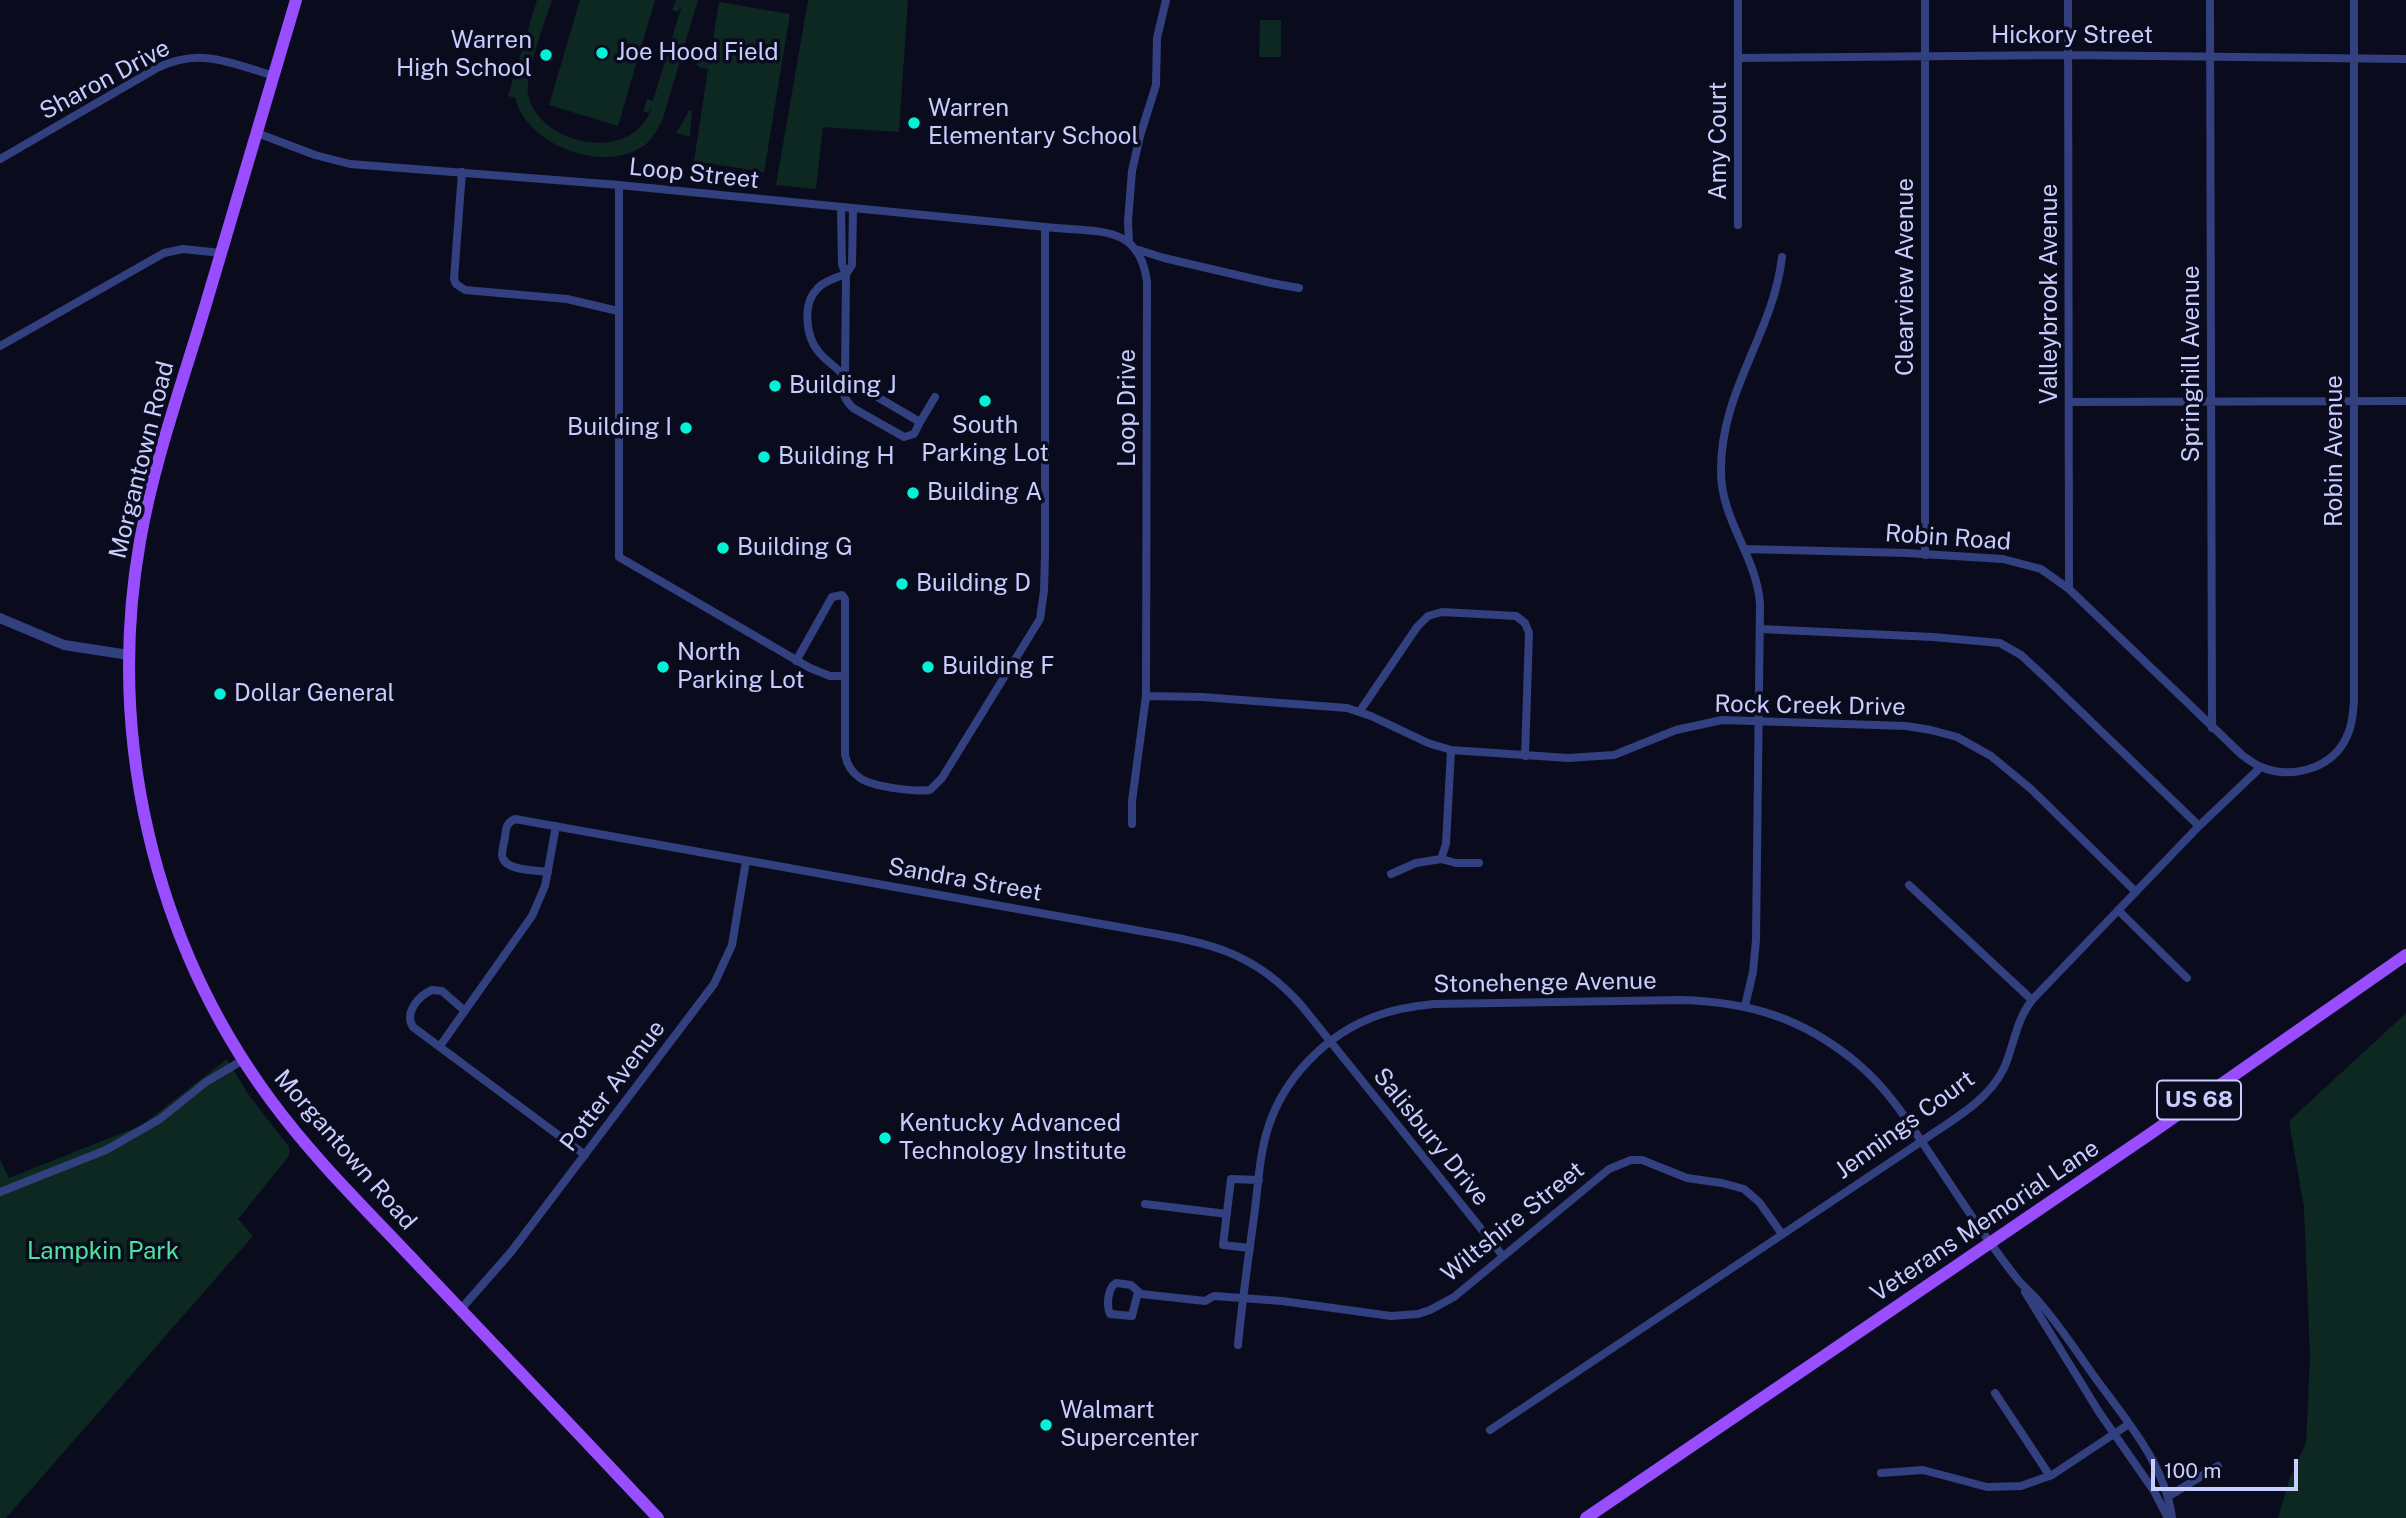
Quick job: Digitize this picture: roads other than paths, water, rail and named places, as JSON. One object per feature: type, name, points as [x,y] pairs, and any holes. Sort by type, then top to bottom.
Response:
[{"type":"main road","name":"Morgantown Road","points":[[296,0],[151,490],[136,570],[129,655],[130,706],[147,828],[161,883],[190,961],[214,1010],[268,1096],[304,1142],[658,1518]]},
{"type":"main road","name":"Veterans Memorial Lane","points":[[1586,1518],[2406,955]]},
{"type":"street","name":"Loop Drive","points":[[1132,824],[1132,801],[1146,696],[1147,282],[1144,263],[1133,245],[1128,221],[1132,171],[1156,85],[1157,38],[1166,0]]},
{"type":"street","name":"Amy Court","points":[[1738,0],[1738,225]]},
{"type":"street","name":"Clearview Avenue","points":[[1925,0],[1926,555]]},
{"type":"street","name":"Valleybrook Avenue","points":[[2068,0],[2069,589]]},
{"type":"street","name":"Springhill Avenue","points":[[2210,0],[2212,728]]},
{"type":"street","name":"Robin Avenue","points":[[2212,728],[2242,755],[2261,767],[2288,773],[2310,769],[2329,760],[2344,743],[2352,723],[2354,0]]},
{"type":"street","name":"Hickory Street","points":[[1738,58],[2210,55],[2406,59]]},
{"type":"street","name":"Sharon Drive","points":[[0,159],[175,60],[211,57],[274,76]]},
{"type":"street","name":"Loop Street","points":[[257,133],[315,155],[350,164],[619,185],[1115,234],[1164,258],[1299,288]]},
{"type":"street","points":[[462,173],[454,279],[460,288],[567,299],[618,311]]},
{"type":"street","points":[[619,185],[619,557],[796,661],[821,673],[844,676]]},
{"type":"street","points":[[841,208],[842,265],[846,274],[843,395],[853,408],[897,435],[909,437],[914,434],[935,397]]},
{"type":"street","points":[[853,209],[852,265],[846,274],[817,289],[811,296],[809,333],[820,355],[839,368],[845,378],[920,422]]},
{"type":"street","points":[[796,661],[832,597],[842,595],[845,599],[845,755],[852,770],[859,778],[869,783],[911,790],[930,790],[942,778],[1040,620],[1045,555],[1045,227]]},
{"type":"street","points":[[0,346],[163,253],[183,249],[220,253]]},
{"type":"street","points":[[1745,1006],[1753,972],[1756,940],[1760,720],[1758,582],[1731,521],[1721,474],[1724,433],[1736,387],[1771,309],[1782,257]]},
{"type":"street","points":[[831,363],[838,362],[845,355]]},
{"type":"street","points":[[2070,402],[2406,401]]},
{"type":"street","name":"Robin Road","points":[[1744,549],[2016,561],[2046,572],[2069,589],[2212,728]]},
{"type":"street","points":[[1360,711],[1427,616],[1442,611],[1516,616],[1525,623],[1529,633],[1525,756]]},
{"type":"street","points":[[0,618],[64,645],[129,655]]},
{"type":"street","points":[[1760,629],[1933,636],[2000,643],[2021,655],[2199,825]]},
{"type":"street","name":"Rock Creek Drive","points":[[1146,696],[1242,699],[1333,706],[1360,711],[1428,743],[1451,750],[1525,756],[1588,758],[1614,755],[1700,723],[1722,720],[1906,726],[1931,730],[1969,743],[1992,756],[2135,891]]},
{"type":"street","points":[[1441,859],[1446,844],[1451,750]]},
{"type":"street","name":"Jennings Court","points":[[1490,1430],[1978,1101],[1996,1083],[2017,1026],[2032,1000],[2199,825],[2261,767]]},
{"type":"street","name":"Sandra Street","points":[[548,872],[514,867],[504,861],[502,855],[507,825],[515,818],[1222,948],[1251,961],[1275,978],[1301,1004],[1330,1042]]},
{"type":"street","points":[[440,1046],[540,901],[556,826]]},
{"type":"street","points":[[1391,874],[1416,863],[1441,859],[1456,863],[1479,863]]},
{"type":"street","name":"Potter Avenue","points":[[461,1309],[511,1252],[585,1156],[721,971],[732,945],[746,861]]},
{"type":"street","points":[[1909,885],[2032,1000]]},
{"type":"street","points":[[2118,910],[2187,978]]},
{"type":"street","points":[[465,1011],[437,990],[427,992],[409,1017],[413,1027],[585,1156]]},
{"type":"street","name":"Stonehenge Avenue","points":[[1238,1345],[1265,1140],[1279,1103],[1300,1070],[1330,1042],[1351,1028],[1376,1016],[1404,1008],[1434,1004],[1713,1001],[1745,1006],[1803,1028],[1857,1063],[1882,1087],[2016,1278]]},
{"type":"street","name":"Salisbury Drive","points":[[1330,1042],[1503,1256]]},
{"type":"street","points":[[0,1192],[106,1150],[160,1119],[206,1082],[243,1060]]},
{"type":"street","name":"Wiltshire Street","points":[[1138,1292],[1131,1317],[1112,1316],[1108,1312],[1113,1284],[1131,1285],[1138,1292],[1140,1294],[1205,1301],[1214,1296],[1282,1301],[1391,1316],[1418,1314],[1454,1297],[1609,1168],[1630,1160],[1653,1163],[1687,1178],[1722,1182],[1744,1189],[1759,1202],[1782,1234]]},
{"type":"street","points":[[1250,1248],[1223,1245],[1231,1179],[1259,1180]]},
{"type":"street","points":[[1145,1205],[1227,1214]]},
{"type":"street","points":[[2016,1278],[2041,1303],[2151,1458],[2169,1496],[2170,1518]]},
{"type":"street","points":[[2016,1278],[2170,1518]]},
{"type":"street","points":[[1995,1393],[2050,1476]]},
{"type":"street","points":[[1881,1473],[1923,1470],[1999,1488],[2021,1486],[2050,1476],[2129,1424]]},
{"type":"street","points":[[2169,1496],[2218,1466]]},
{"type":"place","name":"Joe Hood Field","points":[[602,53]]},
{"type":"place","name":"Warren High School","points":[[546,55]]},
{"type":"place","name":"Warren Elementary School","points":[[914,123]]},
{"type":"place","name":"Building J","points":[[775,386]]},
{"type":"place","name":"South Parking Lot","points":[[985,401]]},
{"type":"place","name":"Building I","points":[[686,428]]},
{"type":"place","name":"Building H","points":[[764,457]]},
{"type":"place","name":"Building A","points":[[913,493]]},
{"type":"place","name":"Building G","points":[[723,548]]},
{"type":"place","name":"Building D","points":[[902,584]]},
{"type":"place","name":"North Parking Lot","points":[[663,667]]},
{"type":"place","name":"Building F","points":[[928,667]]},
{"type":"place","name":"Dollar General","points":[[220,694]]},
{"type":"place","name":"Kentucky Advanced Technology Institute","points":[[885,1138]]},
{"type":"place","name":"Walmart Supercenter","points":[[1046,1425]]},
{"type":"park label","name":"Lampkin Park","points":[[103,1252]]}]
